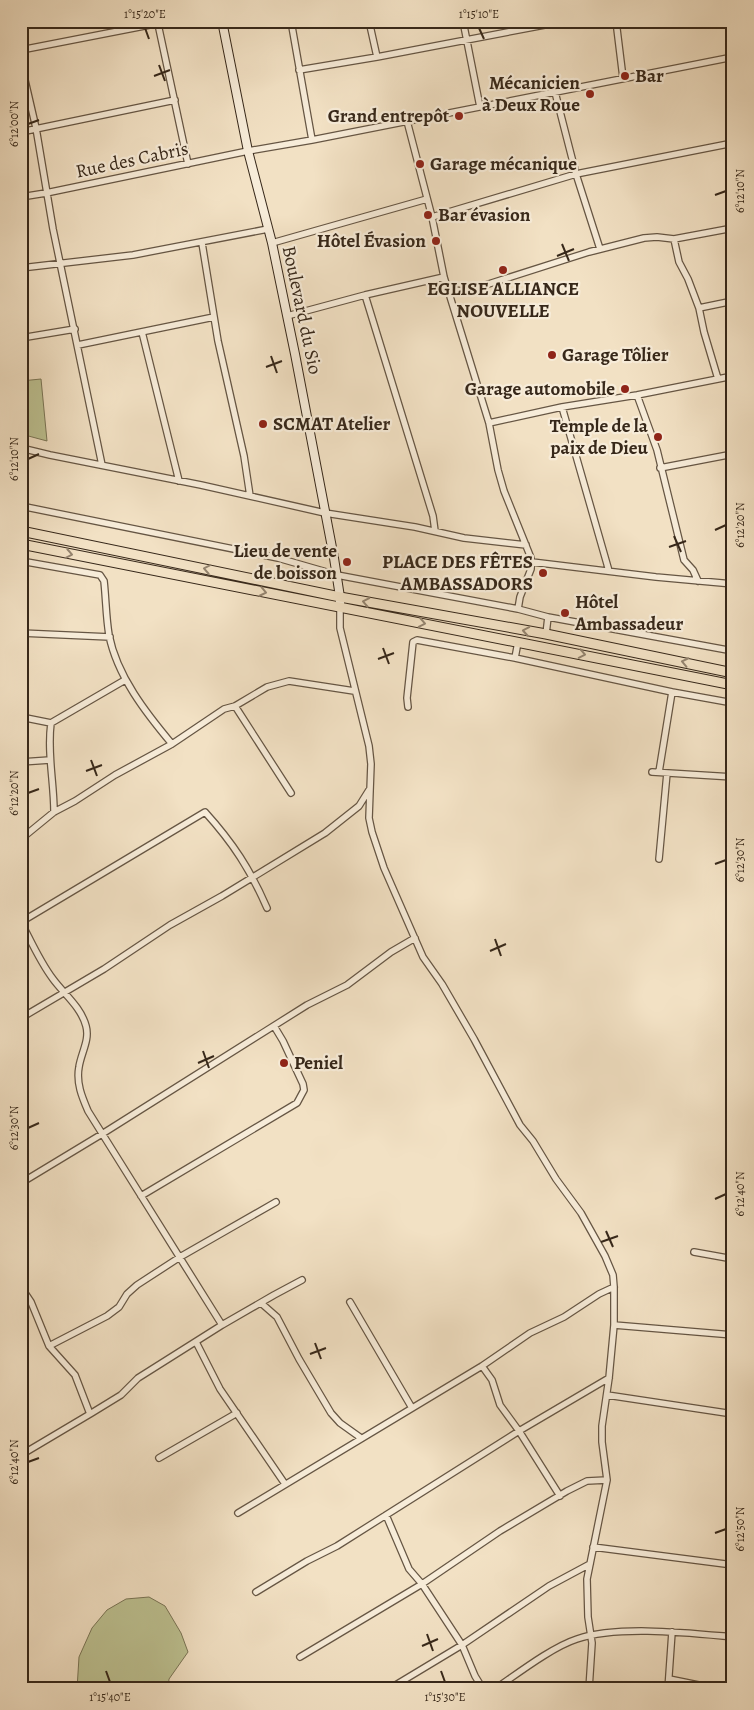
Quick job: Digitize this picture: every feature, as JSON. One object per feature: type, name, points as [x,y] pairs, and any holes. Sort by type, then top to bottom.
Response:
[{"type":"main road","points":[[21,531],[340,597],[546,634],[733,673]]},
{"type":"main road","points":[[21,544],[733,685]]},
{"type":"street","points":[[126,21],[127,29]]},
{"type":"street","points":[[21,50],[170,21]]},
{"type":"street","name":"Boulevard du Sio","points":[[222,21],[248,152],[272,244],[287,316],[337,574],[340,608]]},
{"type":"street","points":[[291,21],[312,140]]},
{"type":"street","points":[[369,21],[377,57]]},
{"type":"street","points":[[463,21],[480,107]]},
{"type":"street","points":[[299,70],[566,21]]},
{"type":"street","points":[[616,21],[623,78]]},
{"type":"street","points":[[158,24],[188,164]]},
{"type":"street","name":"Rue des Cabris","points":[[21,197],[733,56]]},
{"type":"street","points":[[21,63],[36,128],[46,193],[102,465]]},
{"type":"street","points":[[555,92],[576,174],[600,249]]},
{"type":"street","points":[[21,132],[175,100]]},
{"type":"street","points":[[407,121],[432,217],[444,277],[490,423],[498,470],[504,491],[532,562],[529,577],[520,597],[518,609]]},
{"type":"street","points":[[432,217],[576,174],[733,143]]},
{"type":"street","points":[[272,244],[427,199]]},
{"type":"street","points":[[448,288],[464,291],[476,288],[600,249],[644,238],[674,239],[733,228]]},
{"type":"street","points":[[21,268],[133,255],[268,229]]},
{"type":"street","points":[[674,239],[679,262],[699,308],[718,379]]},
{"type":"street","points":[[202,243],[214,317],[244,456],[250,496]]},
{"type":"street","points":[[287,316],[365,295],[444,277]]},
{"type":"street","points":[[365,295],[435,531]]},
{"type":"street","points":[[699,308],[733,301]]},
{"type":"street","points":[[78,345],[214,317]]},
{"type":"street","points":[[21,338],[75,329]]},
{"type":"street","points":[[142,332],[179,481]]},
{"type":"street","points":[[490,423],[562,407],[733,376]]},
{"type":"street","points":[[636,395],[657,450],[684,560],[698,581]]},
{"type":"street","points":[[562,407],[610,571]]},
{"type":"street","points":[[21,448],[325,512],[435,531],[464,538],[526,545]]},
{"type":"street","points":[[660,468],[733,454]]},
{"type":"street","points":[[21,506],[278,558],[337,574],[518,609],[548,617],[733,651]]},
{"type":"street","points":[[21,561],[100,575],[104,581],[110,637],[125,680],[172,744]]},
{"type":"street","points":[[532,562],[733,584]]},
{"type":"street","points":[[340,608],[340,628],[369,746],[371,764],[369,818],[384,868],[423,957],[442,984],[474,1038],[520,1125],[533,1141],[581,1213],[610,1266],[614,1287],[614,1325],[602,1426],[602,1442],[608,1480],[587,1579],[591,1635],[589,1689]]},
{"type":"street","points":[[546,634],[548,617]]},
{"type":"street","points":[[21,633],[110,637]]},
{"type":"street","points":[[408,707],[414,640],[514,658],[672,692],[733,703]]},
{"type":"street","points":[[514,658],[518,642]]},
{"type":"street","points":[[21,717],[51,724],[125,680]]},
{"type":"street","points":[[21,839],[54,812],[115,775],[172,744],[224,709],[235,706],[267,687],[282,682],[354,690]]},
{"type":"street","points":[[658,772],[672,692]]},
{"type":"street","points":[[235,706],[291,793]]},
{"type":"street","points":[[51,724],[50,760],[54,792],[54,812]]},
{"type":"street","points":[[21,762],[50,760]]},
{"type":"street","points":[[652,772],[733,777]]},
{"type":"street","points":[[659,859],[667,773]]},
{"type":"street","points":[[21,1018],[104,969],[170,925],[222,896],[333,827],[359,806],[369,790]]},
{"type":"street","points":[[222,1325],[88,1112],[81,1096],[78,1081],[79,1066],[87,1036],[86,1025],[77,1008],[52,978],[21,922],[205,812],[233,845],[253,876],[267,908]]},
{"type":"street","points":[[21,1183],[307,1005],[347,985],[391,952],[414,938]]},
{"type":"street","points":[[141,1196],[297,1104],[304,1090],[303,1084],[274,1026]]},
{"type":"street","points":[[49,1346],[107,1316],[119,1307],[127,1294],[137,1285],[276,1202]]},
{"type":"street","points":[[694,1252],[733,1260]]},
{"type":"street","points":[[21,1455],[121,1395],[138,1378],[222,1325],[302,1280]]},
{"type":"street","points":[[21,1287],[31,1302],[49,1346],[75,1375],[90,1414]]},
{"type":"street","points":[[238,1513],[482,1366],[530,1333],[564,1317],[599,1294],[614,1287]]},
{"type":"street","points":[[350,1302],[412,1408]]},
{"type":"street","points":[[261,1303],[277,1317],[331,1413],[361,1438]]},
{"type":"street","points":[[614,1325],[733,1334]]},
{"type":"street","points":[[196,1342],[220,1389],[285,1484]]},
{"type":"street","points":[[482,1366],[492,1380],[500,1405],[520,1431],[560,1496]]},
{"type":"street","points":[[256,1592],[307,1561],[337,1546],[520,1431],[609,1378]]},
{"type":"street","points":[[607,1394],[733,1414]]},
{"type":"street","points":[[159,1458],[237,1413]]},
{"type":"street","points":[[300,1657],[422,1584],[500,1531],[560,1496],[588,1481],[608,1480]]},
{"type":"street","points":[[386,1515],[411,1573],[422,1584],[462,1645],[475,1676],[483,1689]]},
{"type":"street","points":[[593,1547],[733,1565]]},
{"type":"street","points":[[389,1689],[462,1645],[549,1586],[590,1564]]},
{"type":"street","points":[[668,1689],[672,1632]]},
{"type":"street","points":[[495,1689],[546,1655],[575,1640],[591,1635],[672,1632],[733,1637]]},
{"type":"street","points":[[669,1679],[718,1689]]},
{"type":"green space","points":[[41,379],[47,441],[21,434],[21,381]]},
{"type":"green space","points":[[149,1597],[165,1606],[181,1633],[188,1652],[169,1679],[168,1689],[77,1689],[79,1657],[92,1628],[107,1610],[126,1599]]},
{"type":"place","name":"Bar","points":[[625,76]]},
{"type":"place","name":"Mécanicien à Deux Roue","points":[[590,94]]},
{"type":"place","name":"Grand entrepôt","points":[[459,116]]},
{"type":"place","name":"Garage mécanique","points":[[420,164]]},
{"type":"place","name":"Bar évasion","points":[[428,215]]},
{"type":"place","name":"Hôtel Évasion","points":[[436,241]]},
{"type":"place","name":"EGLISE ALLIANCE NOUVELLE","points":[[503,270]]},
{"type":"place","name":"Garage Tôlier","points":[[552,355]]},
{"type":"place","name":"Garage automobile","points":[[625,389]]},
{"type":"place","name":"SCMAT Atelier","points":[[263,424]]},
{"type":"place","name":"Temple de la paix de Dieu","points":[[658,437]]},
{"type":"place","name":"Lieu de vente de boisson","points":[[347,562]]},
{"type":"place","name":"PLACE DES FÊTES AMBASSADORS","points":[[543,573]]},
{"type":"place","name":"Hôtel Ambassadeur","points":[[565,613]]},
{"type":"place","name":"Peniel","points":[[284,1063]]}]
